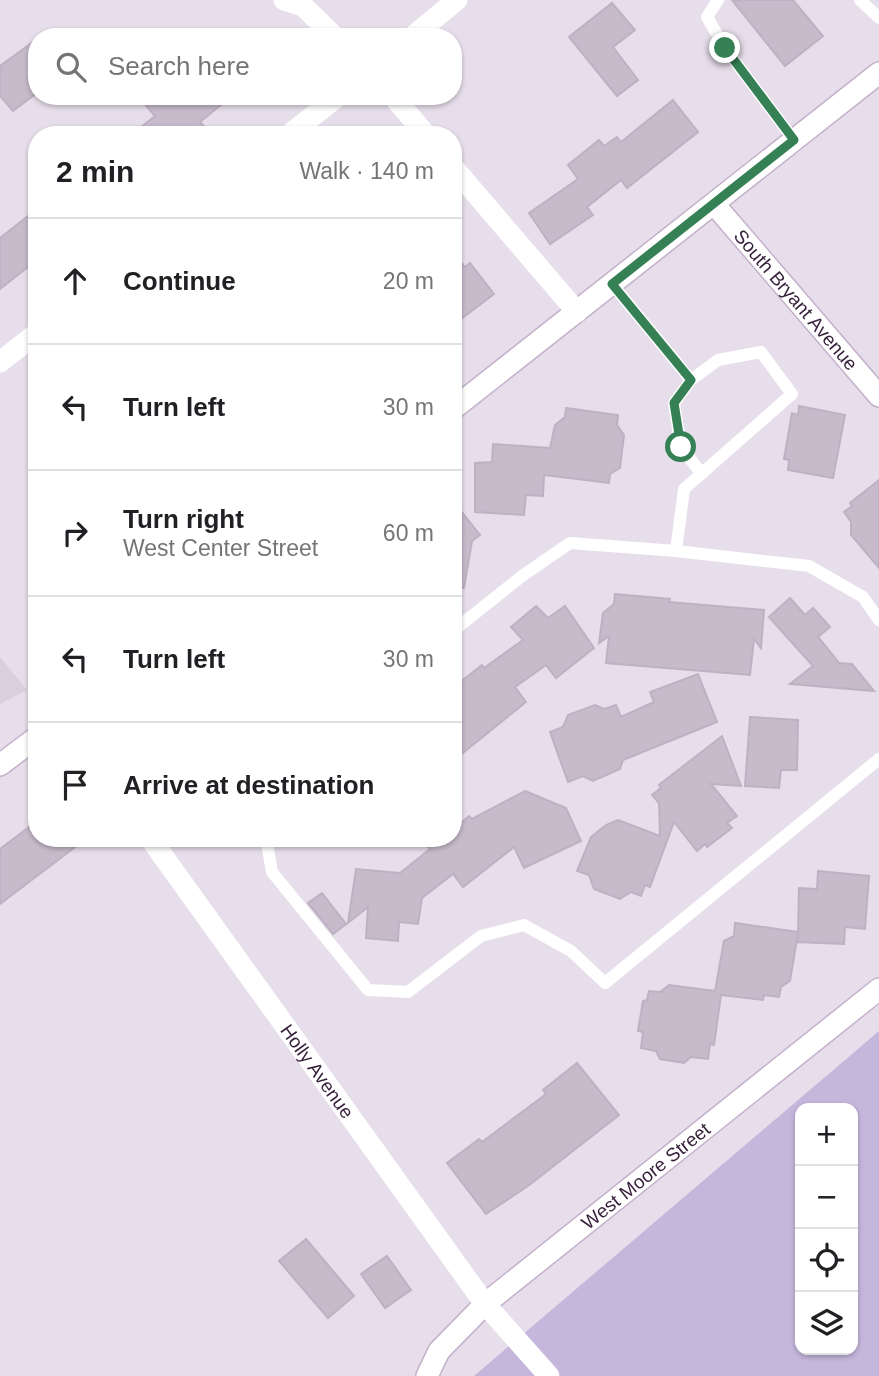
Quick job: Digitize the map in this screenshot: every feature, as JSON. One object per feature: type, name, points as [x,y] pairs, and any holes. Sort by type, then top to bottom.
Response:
[{"type":"street","points":[[284,0],[303,6],[326,28]]},
{"type":"street","points":[[423,28],[457,0]]},
{"type":"street","points":[[462,403],[879,72]]},
{"type":"street","points":[[300,126],[327,105]]},
{"type":"street","points":[[401,105],[418,126]]},
{"type":"street","points":[[462,178],[577,312]]},
{"type":"street","name":"South Bryant Avenue","points":[[714,204],[879,396]]},
{"type":"street","points":[[0,362],[28,340]]},
{"type":"street","points":[[0,765],[28,744]]},
{"type":"street","name":"Holly Avenue","points":[[156,847],[485,1304],[549,1376]]},
{"type":"street","name":"West Moore Street","points":[[426,1376],[439,1351],[485,1304],[879,989]]},
{"type":"lane","points":[[718,0],[707,17],[725,48],[794,140]]},
{"type":"lane","points":[[860,0],[879,18]]},
{"type":"lane","points":[[612,284],[691,380]]},
{"type":"lane","points":[[676,551],[684,489],[792,394],[761,352],[718,360],[691,380],[674,403],[681,447],[701,473]]},
{"type":"lane","points":[[462,624],[522,576],[570,543],[676,551],[809,566],[863,597],[879,620]]},
{"type":"lane","points":[[268,847],[272,872],[368,990],[408,992],[481,936],[524,925],[571,951],[605,983],[879,759]]},
{"type":"shaded area","points":[[0,657],[27,690],[0,704]]},
{"type":"shaded area","points":[[879,1031],[879,1376],[474,1376]]},
{"type":"building","points":[[732,0],[793,0],[823,36],[785,66]]},
{"type":"building","points":[[612,3],[635,30],[613,47],[638,80],[617,96],[569,37]]},
{"type":"building","points":[[28,46],[28,100],[13,111],[0,96],[0,66]]},
{"type":"building","points":[[673,100],[698,132],[627,188],[621,180],[587,207],[593,215],[550,244],[529,213],[578,179],[568,165],[599,140],[604,146],[617,137],[621,142]]},
{"type":"building","points":[[146,105],[221,105],[200,122],[204,126],[142,126],[155,116]]},
{"type":"building","points":[[28,216],[28,267],[0,289],[0,238]]},
{"type":"building","points":[[462,263],[465,267],[470,263],[494,294],[462,318]]},
{"type":"building","points":[[799,406],[845,415],[833,478],[788,470],[789,460],[784,459],[792,413],[798,415]]},
{"type":"building","points":[[566,408],[618,415],[617,425],[624,435],[620,468],[610,474],[609,483],[544,475],[543,496],[526,495],[524,515],[475,512],[475,463],[492,462],[493,444],[550,448],[555,425],[565,417]]},
{"type":"building","points":[[879,480],[879,568],[851,535],[851,522],[844,512],[852,506],[850,503]]},
{"type":"building","points":[[462,512],[480,535],[472,541],[464,588]]},
{"type":"building","points":[[615,594],[670,599],[669,602],[764,610],[761,648],[754,639],[750,675],[606,663],[609,636],[599,643],[603,613],[614,604]]},
{"type":"building","points":[[790,598],[805,615],[813,608],[830,627],[818,637],[839,663],[852,664],[874,691],[790,684],[813,666],[769,617]]},
{"type":"building","points":[[536,606],[548,618],[565,606],[594,648],[556,678],[546,665],[515,687],[526,702],[462,754],[462,681],[523,640],[511,627]]},
{"type":"building","points":[[698,674],[717,722],[623,760],[620,769],[593,781],[583,776],[568,782],[550,732],[563,727],[568,715],[595,705],[604,709],[616,705],[621,717],[654,702],[650,692]]},
{"type":"building","points":[[750,717],[798,720],[797,770],[781,770],[779,788],[745,786]]},
{"type":"building","points":[[722,736],[741,786],[711,784],[737,816],[727,823],[732,828],[707,847],[705,844],[697,851],[674,822],[650,887],[645,885],[641,896],[631,892],[620,899],[594,889],[589,875],[577,871],[591,837],[606,825],[618,820],[660,836],[659,803],[652,795],[661,788],[659,785]]},
{"type":"building","points":[[525,791],[566,808],[581,841],[524,868],[514,847],[463,887],[453,874],[422,898],[418,924],[399,922],[398,941],[366,938],[368,907],[348,923],[356,869],[400,873],[430,849],[428,847],[462,847],[462,822],[469,816],[472,819]]},
{"type":"building","points":[[28,828],[28,847],[75,847],[0,904],[0,849]]},
{"type":"building","points":[[818,871],[869,876],[865,929],[845,927],[844,944],[797,942],[798,933],[790,981],[781,987],[779,997],[764,995],[763,1000],[721,995],[714,1045],[710,1044],[708,1059],[691,1057],[684,1063],[660,1059],[656,1051],[641,1048],[643,1032],[638,1031],[643,1001],[647,1000],[649,991],[660,992],[669,985],[715,991],[724,941],[734,936],[735,923],[798,932],[799,888],[817,889]]},
{"type":"building","points":[[322,893],[346,924],[333,934],[308,903]]},
{"type":"building","points":[[577,1063],[619,1115],[528,1186],[486,1214],[447,1163],[479,1139],[482,1142],[546,1094],[543,1090]]},
{"type":"building","points":[[306,1239],[354,1296],[328,1318],[279,1261]]},
{"type":"building","points":[[387,1256],[411,1290],[385,1308],[361,1274]]},
{"type":"route","points":[[681,447],[674,403],[691,380],[612,284],[794,140],[725,48]]}]
